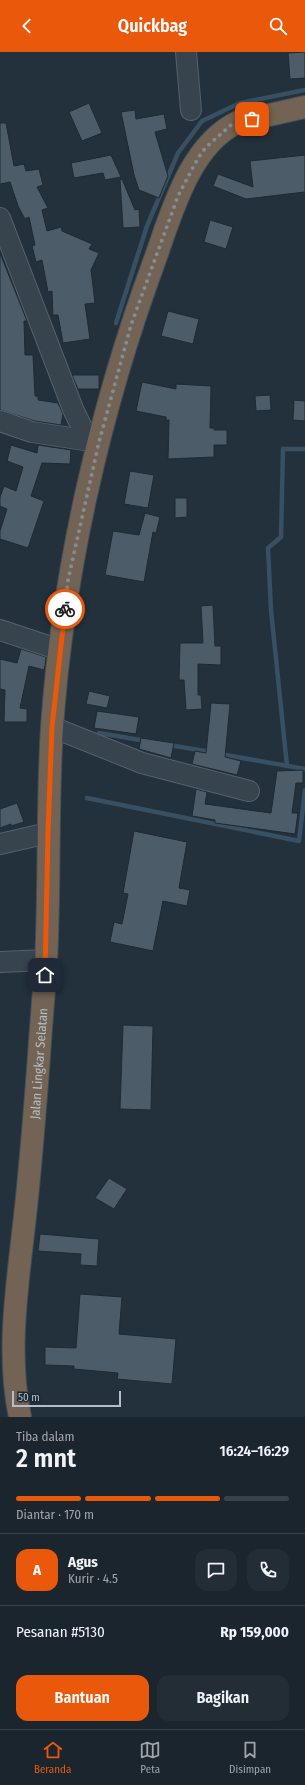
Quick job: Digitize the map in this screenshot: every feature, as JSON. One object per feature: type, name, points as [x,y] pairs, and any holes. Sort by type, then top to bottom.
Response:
[{"type":"highway","name":"Jalan Lingkar Selatan","points":[[20,1417],[17,1404],[14,1359],[16,1298],[32,1155],[46,960],[48,832],[52,727],[68,580],[94,441],[131,325],[178,196],[198,158],[216,138],[231,125],[238,122],[305,107]]},
{"type":"street","points":[[186,52],[191,110]]},
{"type":"street","points":[[0,218],[73,409],[94,441]]},
{"type":"street","points":[[0,421],[32,432],[94,441]]},
{"type":"street","points":[[0,630],[60,650]]},
{"type":"street","points":[[52,727],[142,763],[249,791]]},
{"type":"street","points":[[0,844],[48,832]]},
{"type":"street","points":[[0,962],[46,960]]},
{"type":"building","points":[[305,52],[305,78],[290,79],[288,53]]},
{"type":"building","points":[[89,103],[102,133],[82,141],[69,112]]},
{"type":"building","points":[[135,110],[136,119],[164,114],[167,129],[155,132],[168,176],[159,198],[139,190],[134,175],[121,112]]},
{"type":"building","points":[[0,123],[6,123],[14,166],[24,164],[26,171],[39,169],[43,185],[37,187],[48,208],[42,210],[47,231],[61,227],[62,231],[92,244],[89,249],[99,253],[91,270],[95,303],[85,304],[90,339],[63,343],[58,315],[53,315],[52,291],[48,292],[42,260],[36,262],[32,246],[35,245],[29,217],[25,219],[18,206],[10,182],[0,184]]},
{"type":"building","points":[[111,155],[121,177],[105,180],[103,173],[74,178],[71,163]]},
{"type":"building","points":[[305,155],[305,192],[246,199],[213,186],[218,174],[253,187],[250,161]]},
{"type":"building","points":[[122,179],[135,210],[139,209],[140,227],[123,228],[120,180]]},
{"type":"building","points":[[210,220],[233,227],[226,249],[204,242]]},
{"type":"building","points":[[0,253],[27,321],[24,321],[25,355],[33,355],[35,396],[38,396],[38,400],[58,403],[63,414],[61,425],[35,421],[0,410]]},
{"type":"building","points":[[168,311],[199,319],[193,344],[161,336]]},
{"type":"building","points":[[72,375],[99,375],[99,389],[78,389]]},
{"type":"building","points":[[142,382],[176,389],[176,384],[211,386],[210,428],[214,428],[214,430],[227,430],[227,445],[214,445],[214,457],[168,459],[169,420],[166,420],[166,417],[136,411]]},
{"type":"building","points":[[270,395],[271,410],[256,411],[255,396]]},
{"type":"building","points":[[294,400],[305,401],[305,421],[293,420]]},
{"type":"building","points":[[11,445],[37,453],[38,445],[71,450],[70,464],[42,463],[31,496],[44,501],[28,548],[0,539],[0,531],[7,509],[0,506],[0,497],[4,486],[16,491],[23,467],[7,461]]},
{"type":"building","points":[[130,471],[154,475],[148,508],[124,504]]},
{"type":"building","points":[[175,498],[187,498],[187,517],[175,518]]},
{"type":"building","points":[[145,513],[160,517],[156,533],[153,532],[144,582],[105,575],[113,531],[139,535]]},
{"type":"building","points":[[213,605],[215,646],[221,646],[221,665],[198,664],[198,695],[201,695],[202,709],[186,710],[184,680],[179,680],[180,643],[203,643],[201,606]]},
{"type":"building","points":[[21,649],[46,657],[45,666],[44,670],[29,666],[20,708],[27,709],[27,722],[4,722],[5,690],[0,689],[0,659],[17,663]]},
{"type":"building","points":[[89,691],[110,696],[107,708],[86,704]]},
{"type":"building","points":[[211,703],[230,704],[225,757],[241,761],[237,775],[192,764],[195,751],[206,753]]},
{"type":"building","points":[[97,711],[139,717],[136,734],[94,728]]},
{"type":"building","points":[[141,738],[174,743],[171,758],[139,749]]},
{"type":"building","points":[[303,770],[303,783],[296,783],[292,813],[298,813],[295,834],[215,823],[215,820],[192,816],[196,789],[207,792],[205,804],[271,813],[277,771]]},
{"type":"building","points":[[17,803],[24,822],[11,826],[11,824],[0,828],[0,809]]},
{"type":"building","points":[[134,831],[187,842],[179,888],[190,890],[187,906],[163,901],[153,951],[110,942],[114,922],[122,924],[128,894],[123,893]]},
{"type":"building","points":[[123,1025],[153,1026],[151,1110],[120,1109]]},
{"type":"building","points":[[109,1178],[127,1189],[114,1209],[95,1198]]},
{"type":"building","points":[[40,1234],[99,1239],[97,1266],[80,1265],[81,1254],[38,1251]]},
{"type":"building","points":[[80,1294],[122,1297],[119,1334],[176,1339],[172,1384],[117,1379],[118,1373],[74,1369],[74,1366],[45,1365],[45,1347],[76,1348]]},
{"type":"waterway","points":[[116,323],[147,226],[178,153],[202,121],[240,103],[305,90]]},
{"type":"waterway","points":[[287,766],[271,610],[268,548],[281,537],[283,449],[305,449]]},
{"type":"waterway","points":[[99,733],[146,741]]},
{"type":"waterway","points":[[169,745],[211,752]]},
{"type":"waterway","points":[[220,754],[305,769]]},
{"type":"waterway","points":[[87,798],[299,841],[305,790]]},
{"type":"way so far","points":[[65,609],[68,580],[99,442],[131,325],[178,196],[198,158],[206,147],[231,125],[252,119]]},
{"type":"route","points":[[45,975],[52,727],[65,609]]}]
